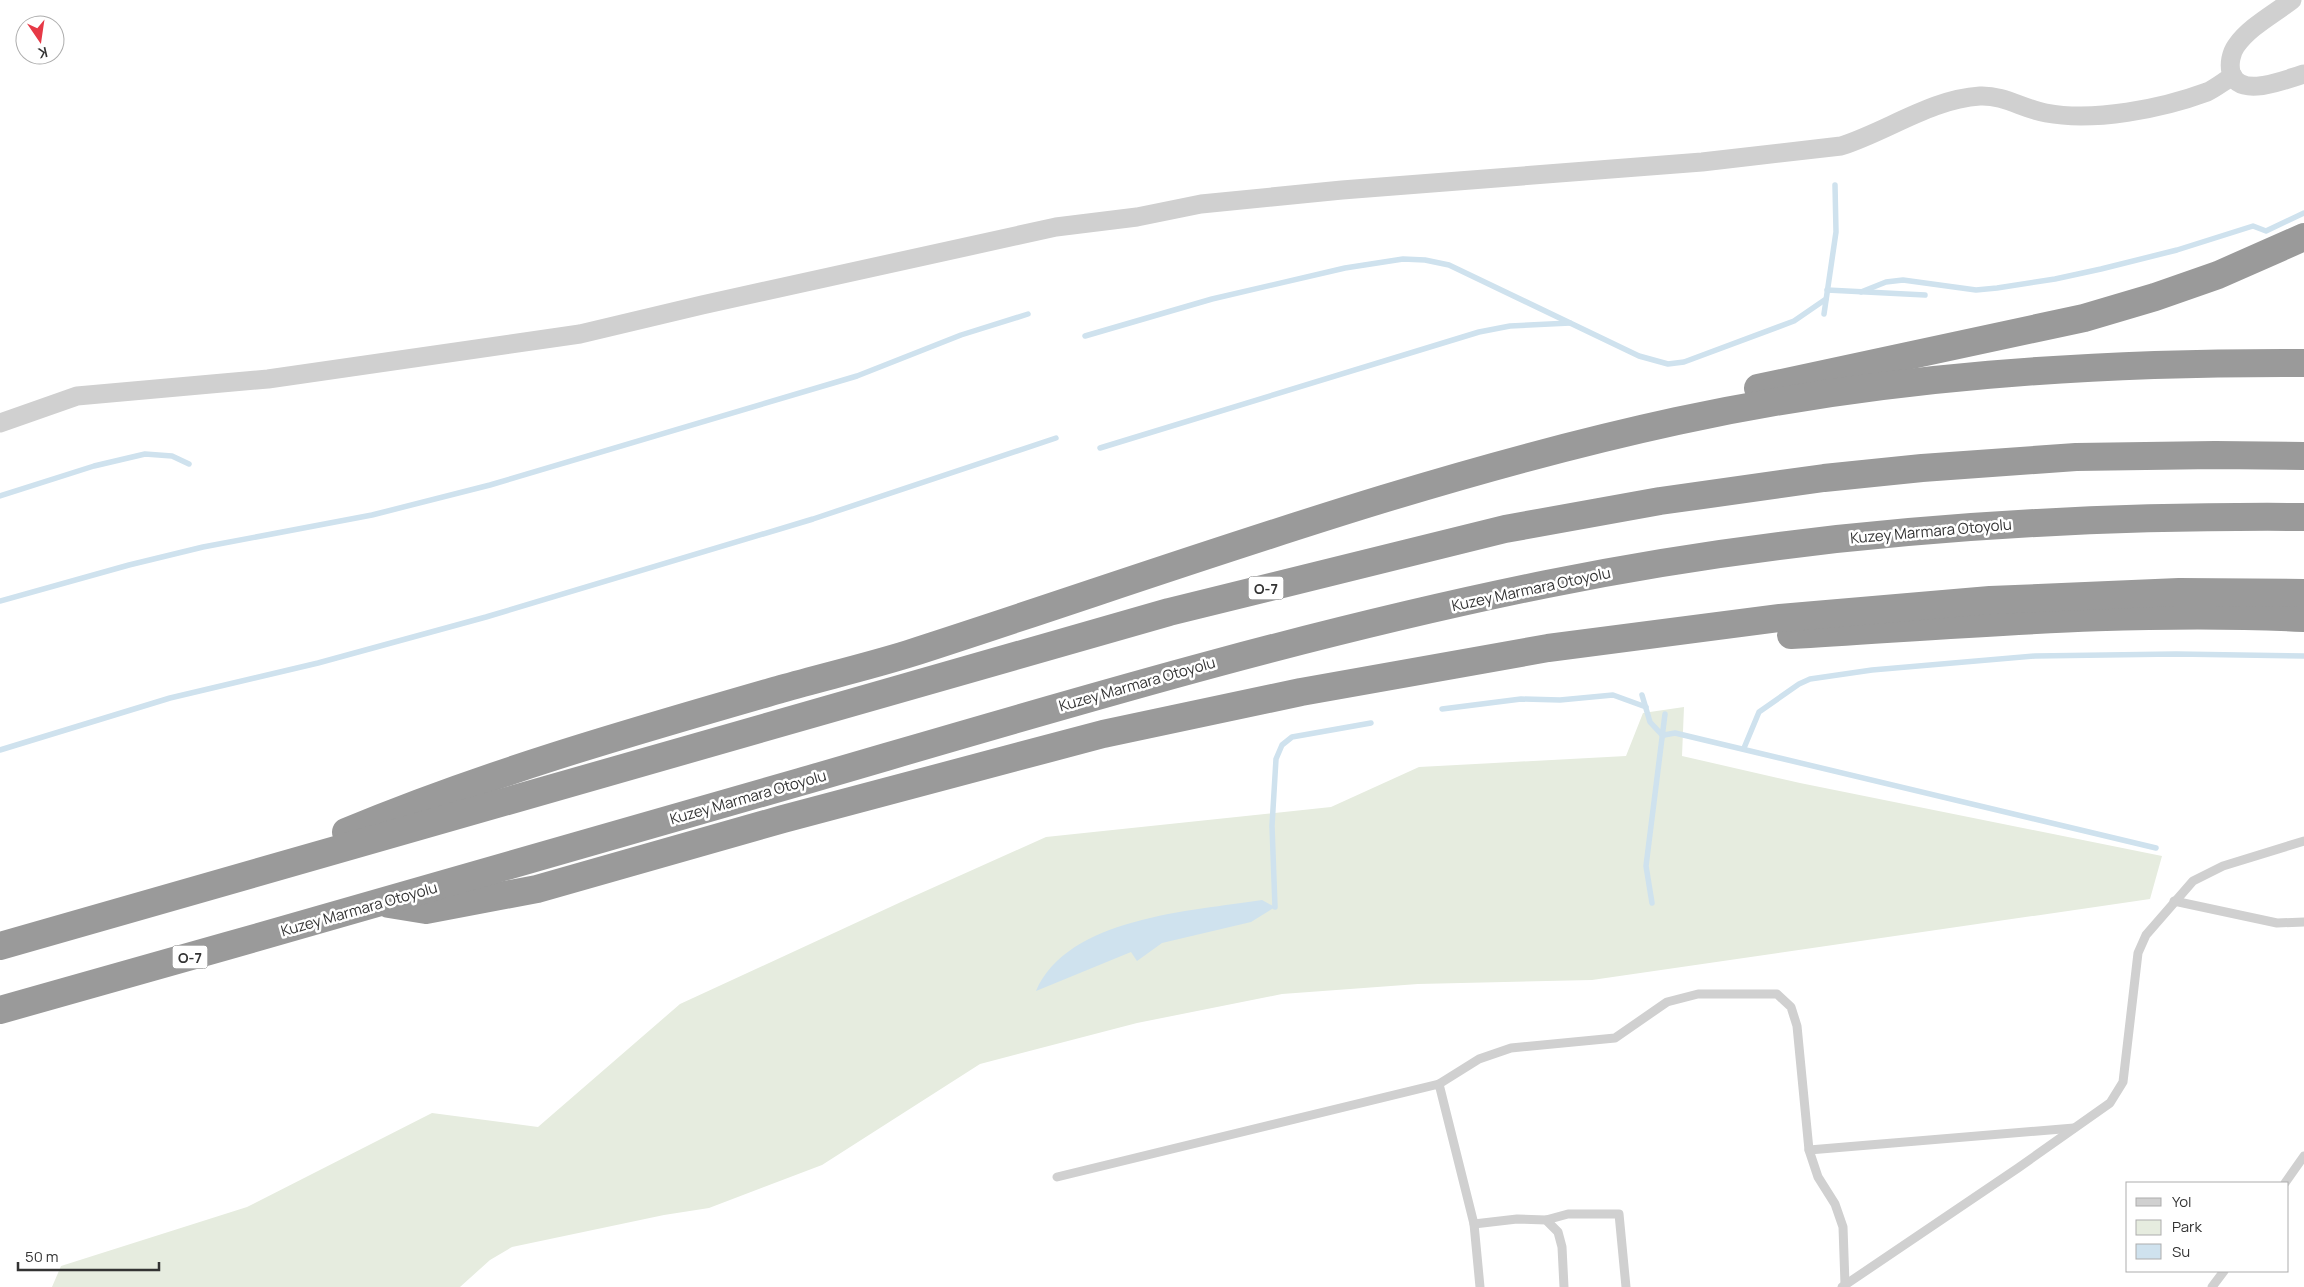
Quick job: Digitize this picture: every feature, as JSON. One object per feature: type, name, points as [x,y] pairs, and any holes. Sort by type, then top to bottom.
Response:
[{"type":"highway","points":[[1396,496],[1488,454],[1563,434],[1702,400],[2093,315],[2156,297],[2218,274],[2304,236]]},
{"type":"highway","points":[[256,873],[409,805],[491,777],[782,689],[896,658],[1478,471],[1612,436],[1760,405],[1844,392],[2054,370],[2224,363],[2304,363]]},
{"type":"highway","name":"O-7","points":[[0,946],[1169,612],[1505,530],[1660,501],[1824,478],[1922,468],[2076,457],[2215,454],[2304,456]]},
{"type":"highway","name":"Kuzey Marmara Otoyolu","points":[[0,1010],[380,903],[1231,658],[1550,583],[1706,556],[1843,538],[1968,527],[2078,520],[2194,516],[2304,517]]},
{"type":"highway","points":[[380,903],[426,910],[537,889],[821,808],[1102,734],[1388,676],[1548,648],[1827,613],[2000,599],[2179,592],[2304,593]]},
{"type":"highway","points":[[1642,635],[1764,636],[2089,617],[2255,616],[2304,618]]},
{"type":"street","points":[[2292,0],[2244,36],[2234,48],[2230,68],[2232,76],[2239,83],[2257,87],[2304,74]]},
{"type":"street","points":[[0,423],[77,396],[268,379],[580,334],[702,305],[1056,227],[1137,218],[1201,204],[1332,191],[1702,162],[1841,146],[1860,140],[1952,100],[1982,96],[2006,99],[2045,113],[2079,117],[2134,112],[2208,91],[2232,76]]},
{"type":"lane","points":[[1844,1285],[2110,1103],[2123,1082],[2138,953],[2146,935],[2193,881],[2223,866],[2304,841]]},
{"type":"lane","points":[[2174,901],[2277,923],[2304,922]]},
{"type":"lane","points":[[1057,1177],[1439,1084],[1479,1059],[1511,1048],[1615,1038],[1667,1002],[1698,994],[1777,994],[1791,1007],[1797,1026],[1809,1150],[1818,1177],[1835,1204],[1843,1227],[1844,1285]]},
{"type":"lane","points":[[1439,1084],[1474,1224],[1480,1287]]},
{"type":"lane","points":[[1809,1150],[2075,1128]]},
{"type":"lane","points":[[2286,1182],[2304,1156]]},
{"type":"lane","points":[[1474,1224],[1517,1219],[1546,1220],[1568,1214],[1619,1214],[1626,1287]]},
{"type":"lane","points":[[1546,1220],[1558,1232],[1562,1247],[1564,1287]]},
{"type":"lane","points":[[2212,1287],[2223,1272]]},
{"type":"green space","points":[[1684,707],[1682,756],[1800,783],[2162,856],[2150,899],[1592,980],[1418,984],[1282,994],[1137,1023],[980,1064],[822,1165],[709,1208],[664,1215],[512,1247],[490,1260],[460,1287],[52,1287],[61,1266],[247,1207],[432,1113],[538,1127],[680,1004],[1046,837],[1331,807],[1419,767],[1626,756],[1643,713]]},
{"type":"water","points":[[1262,900],[1275,907],[1251,922],[1162,943],[1137,961],[1131,952],[1036,991],[1052,966],[1075,947],[1103,933],[1135,922],[1168,914]]},
{"type":"waterway","points":[[1824,314],[1836,232],[1835,185]]},
{"type":"waterway","points":[[1861,292],[1886,282],[1903,280],[1976,290],[2055,279],[2177,250],[2253,226],[2266,231],[2304,213]]},
{"type":"waterway","points":[[1085,336],[1212,299],[1345,268],[1403,259],[1425,260],[1449,265],[1639,356],[1668,364],[1684,362],[1794,321],[1826,299]]},
{"type":"waterway","points":[[1827,290],[1925,295]]},
{"type":"waterway","points":[[0,601],[129,565],[203,547],[372,515],[490,485],[857,376],[961,335],[1028,314]]},
{"type":"waterway","points":[[1100,448],[1479,332],[1510,326],[1570,323]]},
{"type":"waterway","points":[[0,750],[170,698],[318,663],[486,617],[813,519],[1056,438]]},
{"type":"waterway","points":[[0,496],[94,466],[145,454],[172,456],[189,464]]},
{"type":"waterway","points":[[1744,748],[1759,712],[1799,684],[1810,679],[1872,670],[2035,656],[2176,654],[2304,656]]},
{"type":"waterway","points":[[1442,709],[1521,699],[1560,700],[1613,695],[1646,707]]},
{"type":"waterway","points":[[1642,695],[1650,722],[1663,736]]},
{"type":"waterway","points":[[1652,903],[1646,866],[1665,714]]},
{"type":"waterway","points":[[1275,907],[1272,826],[1276,759],[1282,745],[1292,737],[1371,723]]},
{"type":"waterway","points":[[1664,735],[1675,733],[2156,848]]}]
